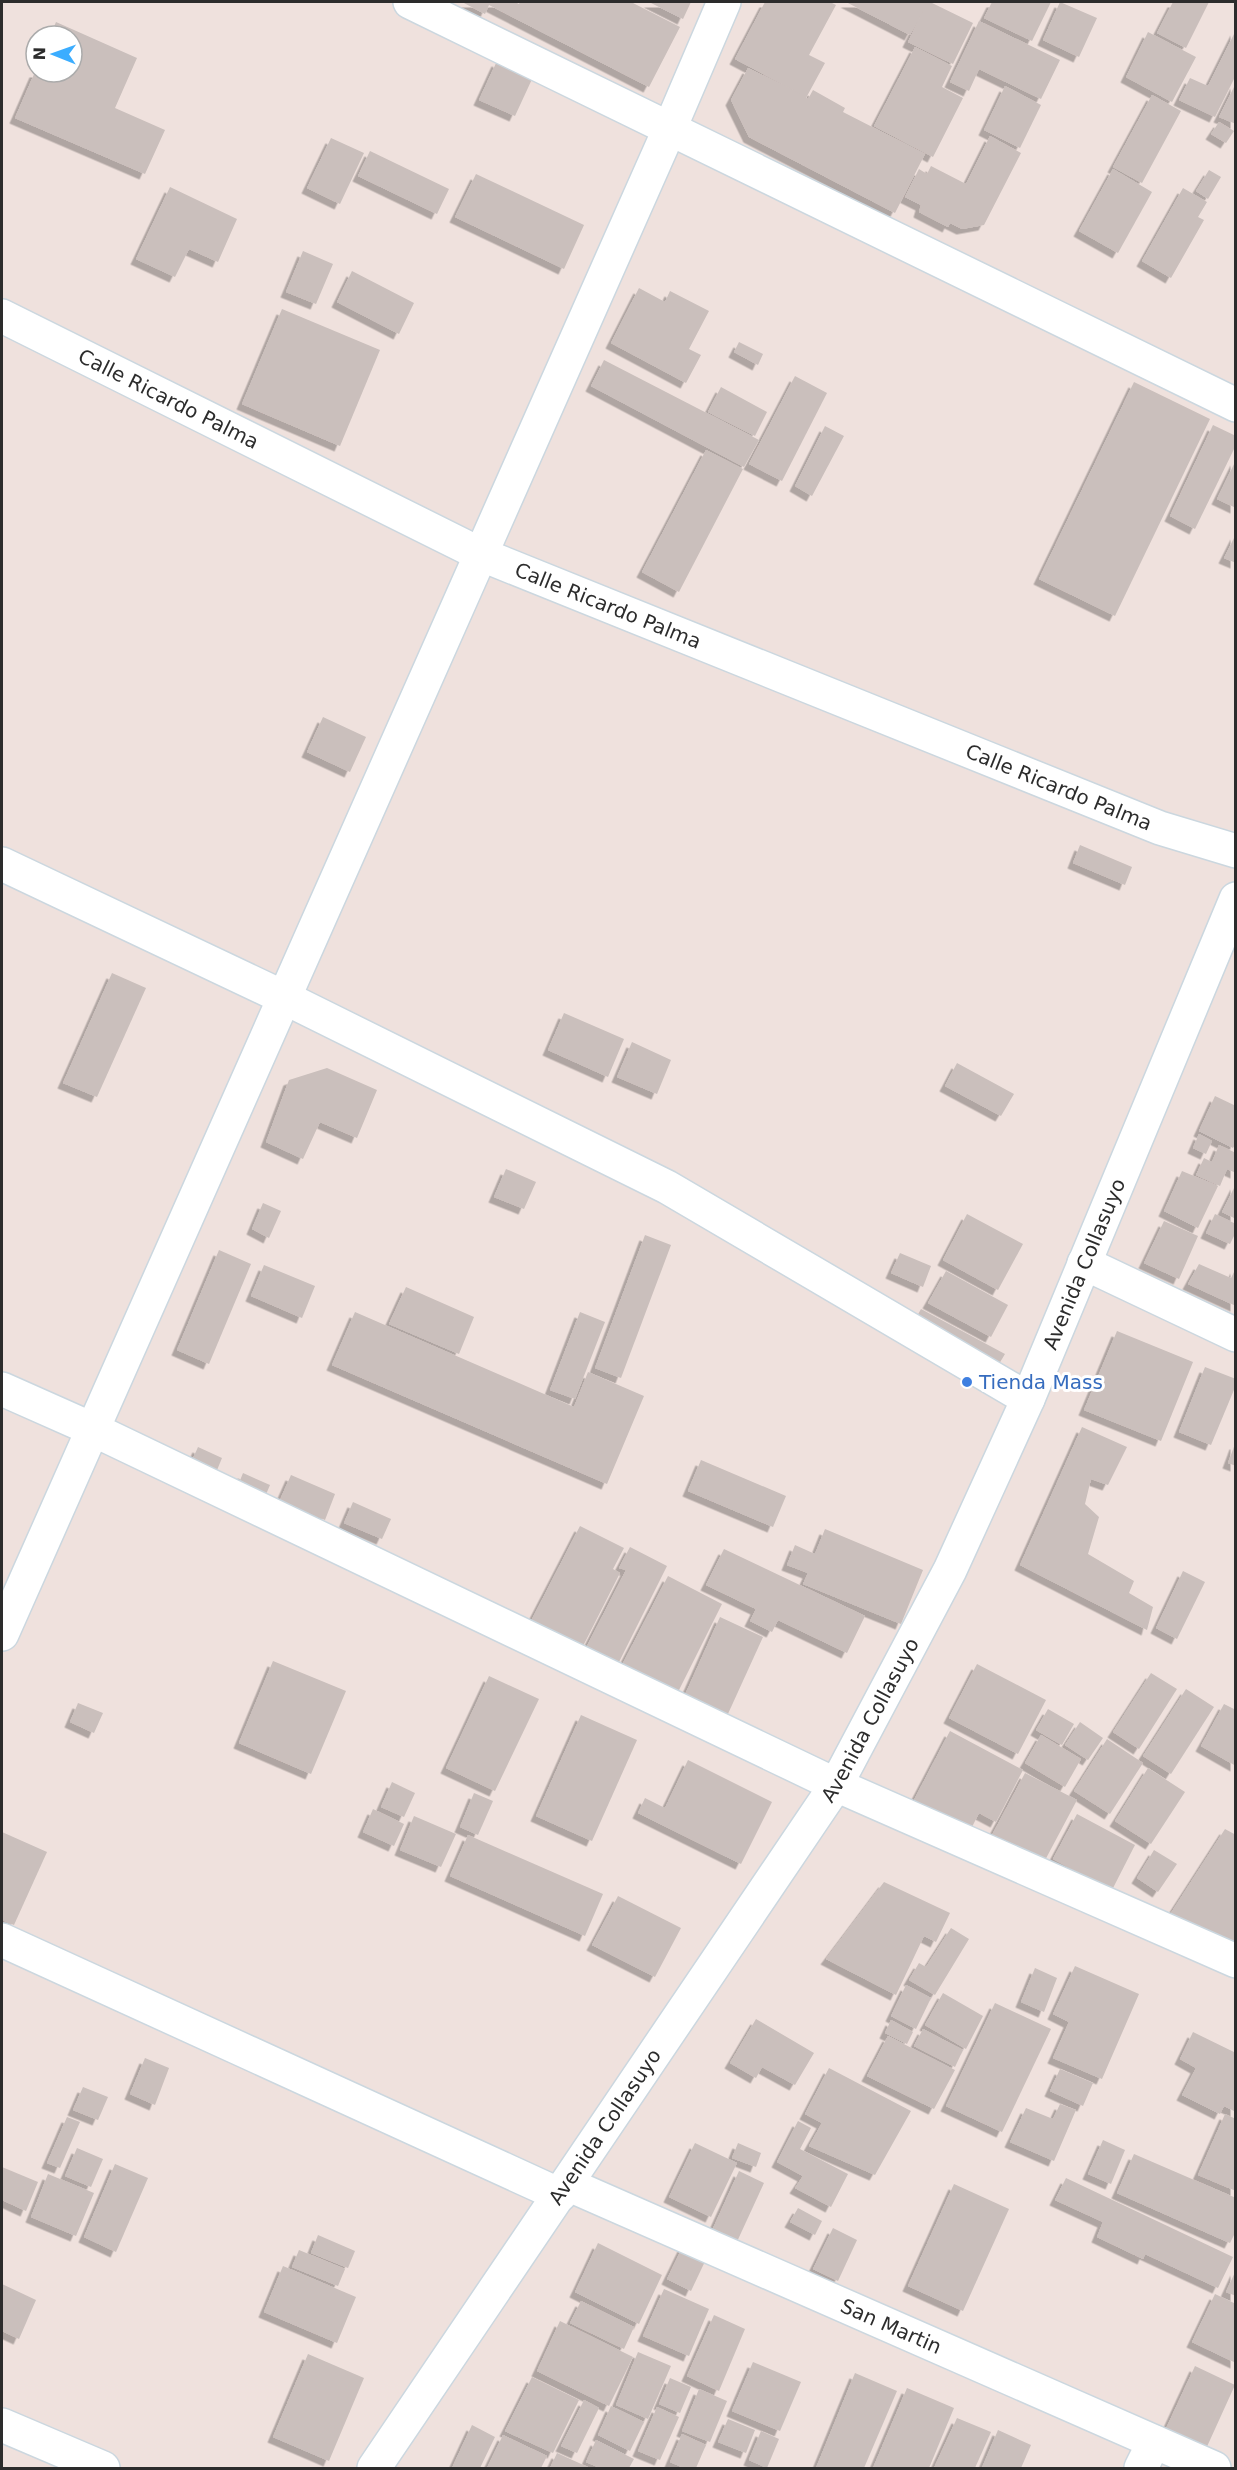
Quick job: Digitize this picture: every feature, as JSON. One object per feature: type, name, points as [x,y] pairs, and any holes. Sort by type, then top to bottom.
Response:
[{"type":"street","points":[[410,2],[1236,405]]},
{"type":"street","points":[[2,1634],[724,2]]},
{"type":"street","name":"Calle Ricardo Palma","points":[[2,316],[480,554],[1160,828],[1236,850]]},
{"type":"street","points":[[2,864],[285,998],[667,1187],[1028,1399]]},
{"type":"street","name":"Avenida Collasuyo","points":[[376,2468],[836,1785],[950,1570],[1028,1399],[1236,899]]},
{"type":"street","points":[[1084,1263],[1236,1335]]},
{"type":"street","points":[[2,1389],[92,1428],[836,1785],[1236,1961]]},
{"type":"street","name":"San Martin","points":[[2,1940],[564,2190],[1147,2455],[1214,2469]]},
{"type":"street","points":[[2,2425],[103,2469]]},
{"type":"building","points":[[462,2],[515,2],[519,4],[520,2],[631,2],[680,27],[649,87],[489,5],[485,14]]},
{"type":"building","points":[[649,2],[691,2],[683,19]]},
{"type":"building","points":[[765,2],[830,2],[836,5],[809,55],[825,63],[806,98],[808,99],[813,90],[845,108],[843,112],[925,154],[895,213],[749,137],[731,100],[748,68],[801,94],[735,59]]},
{"type":"building","points":[[846,2],[930,2],[973,23],[953,64],[908,42],[923,11],[910,35]]},
{"type":"building","points":[[992,2],[1051,2],[1032,41],[984,18]]},
{"type":"building","points":[[1060,2],[1097,18],[1079,57],[1043,40]]},
{"type":"building","points":[[1173,2],[1209,2],[1186,48],[1157,33]]},
{"type":"building","points":[[979,21],[1060,60],[1041,99],[979,69],[969,91],[950,82]]},
{"type":"building","points":[[1236,30],[1236,75],[1215,117],[1179,100],[1190,78],[1208,86]]},
{"type":"building","points":[[1148,32],[1196,57],[1172,102],[1126,77]]},
{"type":"building","points":[[84,34],[137,58],[115,108],[165,130],[145,174],[15,118],[30,84],[84,84]]},
{"type":"building","points":[[915,47],[952,66],[942,87],[963,98],[933,157],[874,126]]},
{"type":"building","points":[[497,61],[533,77],[515,116],[479,100]]},
{"type":"building","points":[[1236,83],[1236,124],[1219,117]]},
{"type":"building","points":[[1005,86],[1041,105],[1020,148],[984,130]]},
{"type":"building","points":[[1152,95],[1181,111],[1142,183],[1113,167]]},
{"type":"building","points":[[1219,122],[1234,131],[1226,143],[1211,134]]},
{"type":"building","points":[[990,136],[1021,153],[984,225],[962,229],[950,223],[948,227],[919,212],[921,205],[905,197],[919,169],[927,174],[931,166],[966,184]]},
{"type":"building","points":[[331,138],[364,153],[340,204],[307,188]]},
{"type":"building","points":[[370,151],[449,189],[437,214],[358,176]]},
{"type":"building","points":[[1113,169],[1152,192],[1118,253],[1079,231]]},
{"type":"building","points":[[1209,170],[1221,177],[1208,199],[1196,191]]},
{"type":"building","points":[[476,174],[584,225],[564,269],[455,217]]},
{"type":"building","points":[[170,187],[237,219],[218,262],[189,249],[175,277],[136,259]]},
{"type":"building","points":[[1183,188],[1207,202],[1198,217],[1204,220],[1171,278],[1142,261]]},
{"type":"building","points":[[303,251],[333,264],[316,304],[286,292]]},
{"type":"building","points":[[352,271],[414,303],[399,334],[337,302]]},
{"type":"building","points":[[639,288],[665,302],[670,291],[709,311],[689,349],[701,355],[686,383],[611,343]]},
{"type":"building","points":[[282,309],[380,350],[340,446],[242,404]]},
{"type":"building","points":[[739,342],[763,354],[758,365],[734,352]]},
{"type":"building","points":[[604,360],[759,440],[744,467],[591,386]]},
{"type":"building","points":[[795,376],[827,393],[782,481],[749,464]]},
{"type":"building","points":[[1134,382],[1210,419],[1115,616],[1039,579]]},
{"type":"building","points":[[721,387],[767,412],[755,436],[708,412]]},
{"type":"building","points":[[1213,425],[1236,436],[1236,445],[1195,529],[1170,516]]},
{"type":"building","points":[[825,426],[844,436],[812,496],[795,486]]},
{"type":"building","points":[[706,450],[743,469],[679,592],[642,572]]},
{"type":"building","points":[[1236,460],[1236,508],[1217,499]]},
{"type":"building","points":[[1236,534],[1236,563],[1224,558]]},
{"type":"building","points":[[323,717],[366,737],[350,772],[307,752]]},
{"type":"building","points":[[1080,845],[1132,867],[1125,885],[1073,863]]},
{"type":"building","points":[[112,973],[146,988],[97,1097],[63,1083]]},
{"type":"building","points":[[564,1013],[624,1039],[608,1077],[548,1050]]},
{"type":"building","points":[[632,1042],[671,1060],[657,1094],[617,1077]]},
{"type":"building","points":[[957,1063],[1014,1094],[1001,1116],[945,1086]]},
{"type":"building","points":[[327,1068],[377,1090],[357,1138],[320,1122],[303,1159],[266,1142],[289,1080]]},
{"type":"building","points":[[1215,1096],[1236,1106],[1236,1143],[1233,1148],[1199,1131]]},
{"type":"building","points":[[1199,1134],[1212,1141],[1206,1154],[1193,1148]]},
{"type":"building","points":[[1219,1145],[1236,1153],[1236,1173],[1227,1169],[1220,1186],[1196,1175],[1204,1158],[1212,1162]]},
{"type":"building","points":[[506,1169],[536,1182],[524,1209],[494,1197]]},
{"type":"building","points":[[1182,1171],[1218,1186],[1198,1228],[1164,1211]]},
{"type":"building","points":[[1236,1184],[1236,1219],[1222,1212]]},
{"type":"building","points":[[263,1203],[281,1211],[269,1238],[252,1229]]},
{"type":"building","points":[[967,1214],[1023,1244],[998,1290],[943,1260]]},
{"type":"building","points":[[1215,1214],[1236,1224],[1236,1232],[1230,1244],[1206,1233]]},
{"type":"building","points":[[1164,1221],[1198,1236],[1179,1279],[1144,1263]]},
{"type":"building","points":[[645,1235],[671,1245],[621,1378],[595,1368]]},
{"type":"building","points":[[219,1250],[251,1264],[209,1364],[177,1350]]},
{"type":"building","points":[[900,1253],[931,1266],[923,1287],[891,1273]]},
{"type":"building","points":[[1199,1264],[1231,1278],[1236,1268],[1236,1306],[1188,1284]]},
{"type":"building","points":[[264,1265],[315,1286],[302,1318],[251,1296]]},
{"type":"building","points":[[946,1271],[1008,1305],[991,1337],[928,1303]]},
{"type":"building","points":[[406,1287],[474,1317],[459,1354],[389,1324]]},
{"type":"building","points":[[921,1309],[1005,1354],[996,1369],[912,1325]]},
{"type":"building","points":[[355,1312],[574,1407],[588,1372],[644,1396],[607,1484],[332,1365]]},
{"type":"building","points":[[580,1312],[605,1322],[575,1399],[550,1390]]},
{"type":"building","points":[[1117,1331],[1193,1362],[1161,1441],[1084,1410]]},
{"type":"building","points":[[1205,1367],[1236,1379],[1236,1385],[1211,1445],[1179,1432]]},
{"type":"building","points":[[1082,1427],[1127,1447],[1108,1485],[1091,1479],[1085,1504],[1099,1517],[1088,1554],[1134,1581],[1129,1593],[1153,1607],[1147,1630],[1020,1565]]},
{"type":"building","points":[[1236,1444],[1236,1466],[1228,1463]]},
{"type":"building","points":[[198,1447],[222,1458],[215,1475],[190,1465]]},
{"type":"building","points":[[701,1460],[786,1496],[773,1527],[688,1491]]},
{"type":"building","points":[[243,1473],[270,1485],[264,1499],[237,1488]]},
{"type":"building","points":[[291,1475],[335,1494],[325,1520],[280,1500]]},
{"type":"building","points":[[353,1502],[391,1519],[382,1539],[344,1523]]},
{"type":"building","points":[[580,1526],[624,1548],[613,1569],[620,1573],[580,1652],[529,1625]]},
{"type":"building","points":[[825,1529],[923,1570],[901,1624],[803,1584],[808,1573],[787,1565],[795,1545],[815,1554]]},
{"type":"building","points":[[630,1547],[667,1566],[618,1664],[586,1648],[626,1570],[619,1568]]},
{"type":"building","points":[[724,1549],[865,1616],[847,1653],[778,1620],[772,1632],[750,1621],[756,1609],[706,1585]]},
{"type":"building","points":[[1183,1571],[1205,1582],[1177,1639],[1156,1628]]},
{"type":"building","points":[[668,1576],[722,1604],[674,1700],[619,1671]]},
{"type":"building","points":[[720,1617],[763,1637],[727,1716],[684,1697]]},
{"type":"building","points":[[273,1661],[346,1691],[311,1774],[239,1743]]},
{"type":"building","points":[[977,1664],[1046,1700],[1018,1754],[949,1718]]},
{"type":"building","points":[[1151,1673],[1177,1689],[1139,1749],[1113,1732]]},
{"type":"building","points":[[489,1676],[539,1699],[495,1791],[446,1768]]},
{"type":"building","points":[[1186,1689],[1214,1707],[1171,1774],[1143,1756]]},
{"type":"building","points":[[78,1703],[103,1713],[94,1733],[70,1722]]},
{"type":"building","points":[[1224,1704],[1236,1710],[1236,1766],[1201,1746]]},
{"type":"building","points":[[1048,1709],[1074,1724],[1062,1745],[1036,1730]]},
{"type":"building","points":[[581,1715],[637,1740],[592,1841],[536,1816]]},
{"type":"building","points":[[1080,1722],[1103,1738],[1088,1760],[1065,1745]]},
{"type":"building","points":[[950,1731],[1023,1770],[996,1822],[979,1813],[970,1831],[914,1800]]},
{"type":"building","points":[[1041,1735],[1081,1759],[1065,1787],[1025,1763]]},
{"type":"building","points":[[1107,1739],[1143,1763],[1110,1814],[1074,1791]]},
{"type":"building","points":[[688,1760],[772,1802],[741,1864],[638,1813],[645,1798],[665,1808]]},
{"type":"building","points":[[1148,1768],[1185,1792],[1151,1844],[1115,1821]]},
{"type":"building","points":[[1025,1773],[1077,1800],[1043,1864],[991,1837]]},
{"type":"building","points":[[392,1782],[415,1793],[404,1817],[381,1807]]},
{"type":"building","points":[[474,1793],[493,1801],[478,1835],[460,1827]]},
{"type":"building","points":[[373,1809],[404,1824],[394,1846],[363,1832]]},
{"type":"building","points":[[1077,1814],[1135,1845],[1112,1890],[1053,1859]]},
{"type":"building","points":[[414,1816],[456,1834],[441,1867],[400,1850]]},
{"type":"building","points":[[1225,1829],[1236,1835],[1234,1953],[1171,1913]]},
{"type":"building","points":[[2,1832],[47,1852],[14,1925],[2,1920]]},
{"type":"building","points":[[468,1835],[603,1894],[585,1936],[450,1876]]},
{"type":"building","points":[[1154,1850],[1177,1864],[1158,1892],[1137,1878]]},
{"type":"building","points":[[884,1882],[950,1913],[936,1942],[924,1936],[896,1995],[826,1959]]},
{"type":"building","points":[[618,1896],[681,1928],[655,1977],[592,1945]]},
{"type":"building","points":[[951,1928],[969,1939],[935,1995],[909,1980],[919,1963],[926,1967]]},
{"type":"building","points":[[1075,1966],[1139,1994],[1102,2079],[1053,2058],[1069,2022],[1053,2014]]},
{"type":"building","points":[[1035,1968],[1057,1978],[1044,2012],[1021,2002]]},
{"type":"building","points":[[906,1985],[931,1998],[916,2029],[891,2016]]},
{"type":"building","points":[[943,1993],[983,2016],[966,2049],[925,2025]]},
{"type":"building","points":[[995,2003],[1051,2029],[1002,2132],[946,2106]]},
{"type":"building","points":[[756,2019],[814,2053],[795,2085],[762,2067],[756,2078],[730,2063]]},
{"type":"building","points":[[891,2020],[913,2032],[907,2044],[885,2033]]},
{"type":"building","points":[[923,2029],[963,2050],[955,2067],[914,2046]]},
{"type":"building","points":[[1193,2032],[1236,2053],[1236,2112],[1224,2106],[1220,2114],[1182,2095],[1196,2068],[1180,2059]]},
{"type":"building","points":[[888,2036],[955,2070],[934,2109],[867,2076]]},
{"type":"building","points":[[145,2058],[169,2068],[155,2105],[130,2094]]},
{"type":"building","points":[[829,2068],[911,2111],[875,2175],[809,2146],[822,2123],[805,2114]]},
{"type":"building","points":[[1060,2069],[1093,2083],[1083,2106],[1050,2091]]},
{"type":"building","points":[[83,2087],[108,2097],[98,2120],[73,2110]]},
{"type":"building","points":[[1060,2104],[1076,2110],[1054,2161],[1010,2142],[1026,2108],[1053,2119]]},
{"type":"building","points":[[1225,2114],[1236,2119],[1236,2191],[1198,2175]]},
{"type":"building","points":[[67,2117],[80,2122],[60,2168],[47,2163]]},
{"type":"building","points":[[798,2121],[811,2128],[800,2149],[848,2174],[831,2207],[795,2188],[803,2176],[777,2162]]},
{"type":"building","points":[[1103,2140],[1125,2150],[1111,2184],[1088,2174]]},
{"type":"building","points":[[695,2143],[737,2163],[711,2217],[669,2197]]},
{"type":"building","points":[[738,2143],[761,2153],[756,2167],[732,2158]]},
{"type":"building","points":[[77,2148],[103,2159],[91,2187],[65,2176]]},
{"type":"building","points":[[1134,2154],[1236,2198],[1236,2231],[1230,2243],[1117,2193]]},
{"type":"building","points":[[115,2164],[148,2178],[116,2252],[84,2237]]},
{"type":"building","points":[[2,2167],[38,2182],[26,2211],[2,2200]]},
{"type":"building","points":[[739,2171],[764,2183],[735,2246],[710,2235]]},
{"type":"building","points":[[48,2174],[94,2193],[76,2236],[31,2217]]},
{"type":"building","points":[[1066,2178],[1233,2257],[1218,2288],[1145,2254],[1143,2259],[1097,2237],[1103,2222],[1055,2200]]},
{"type":"building","points":[[954,2184],[1009,2209],[963,2311],[908,2286]]},
{"type":"building","points":[[798,2208],[822,2221],[815,2235],[790,2222]]},
{"type":"building","points":[[833,2228],[857,2240],[838,2281],[813,2269]]},
{"type":"building","points":[[318,2235],[355,2251],[348,2268],[311,2253]]},
{"type":"building","points":[[685,2242],[709,2253],[691,2291],[667,2279]]},
{"type":"building","points":[[598,2243],[662,2275],[639,2324],[575,2292]]},
{"type":"building","points":[[299,2250],[345,2269],[338,2286],[292,2267]]},
{"type":"building","points":[[283,2266],[356,2297],[337,2343],[264,2312]]},
{"type":"building","points":[[1236,2270],[1236,2296],[1226,2292]]},
{"type":"building","points":[[2,2284],[36,2300],[19,2339],[2,2331]]},
{"type":"building","points":[[664,2289],[709,2309],[689,2356],[643,2336]]},
{"type":"building","points":[[1215,2294],[1236,2304],[1236,2363],[1192,2342]]},
{"type":"building","points":[[581,2301],[634,2327],[624,2349],[570,2323]]},
{"type":"building","points":[[714,2315],[745,2329],[719,2391],[687,2376]]},
{"type":"building","points":[[560,2321],[633,2357],[609,2406],[537,2371]]},
{"type":"building","points":[[638,2352],[671,2366],[648,2419],[616,2405]]},
{"type":"building","points":[[308,2354],[364,2378],[329,2461],[273,2437]]},
{"type":"building","points":[[753,2362],[801,2382],[780,2431],[732,2411]]},
{"type":"building","points":[[1195,2366],[1235,2385],[1205,2451],[1164,2433]]},
{"type":"building","points":[[855,2373],[897,2391],[864,2468],[816,2468]]},
{"type":"building","points":[[532,2377],[579,2400],[553,2453],[505,2431]]},
{"type":"building","points":[[670,2378],[691,2387],[680,2413],[659,2404]]},
{"type":"building","points":[[907,2388],[954,2408],[929,2468],[873,2468]]},
{"type":"building","points":[[699,2389],[727,2401],[710,2442],[682,2431]]},
{"type":"building","points":[[584,2400],[599,2408],[577,2453],[561,2446]]},
{"type":"building","points":[[611,2406],[644,2422],[630,2451],[598,2435]]},
{"type":"building","points":[[657,2407],[679,2417],[660,2460],[638,2451]]},
{"type":"building","points":[[957,2418],[991,2432],[975,2468],[934,2468]]},
{"type":"building","points":[[728,2419],[755,2430],[746,2453],[718,2442]]},
{"type":"building","points":[[472,2425],[495,2437],[480,2468],[452,2468]]},
{"type":"building","points":[[998,2430],[1031,2445],[1021,2468],[982,2468]]},
{"type":"building","points":[[761,2431],[779,2439],[767,2468],[749,2460]]},
{"type":"building","points":[[682,2434],[706,2445],[696,2468],[684,2468],[670,2462]]},
{"type":"building","points":[[503,2435],[547,2456],[541,2468],[487,2468]]},
{"type":"building","points":[[596,2440],[634,2459],[629,2468],[600,2468],[586,2462]]},
{"type":"building","points":[[557,2453],[590,2468],[550,2468]]},
{"type":"place","name":"Tienda Mass","points":[[967,1382]]}]
